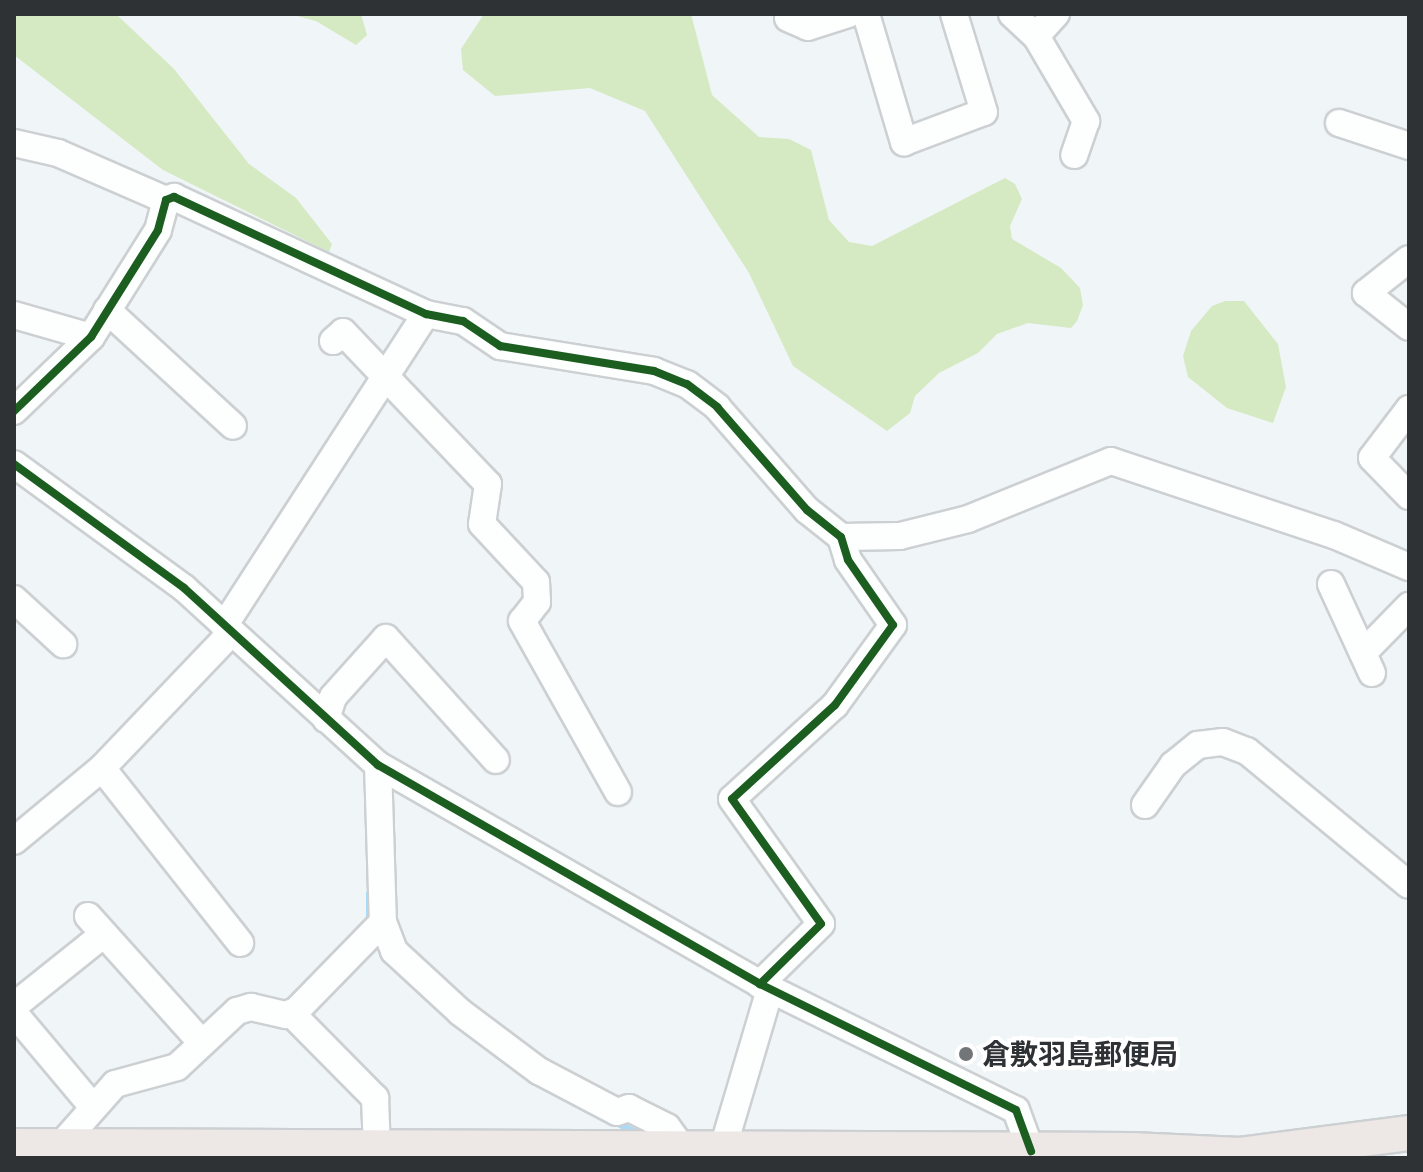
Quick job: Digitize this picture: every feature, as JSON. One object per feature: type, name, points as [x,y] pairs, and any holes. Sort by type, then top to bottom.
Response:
[{"type":"main road","points":[[14,1146],[682,1148],[727,1152],[1031,1151],[1239,1157],[1409,1133]]},
{"type":"street","points":[[788,18],[808,27],[848,14]]},
{"type":"street","points":[[866,14],[904,142],[984,112],[954,14]]},
{"type":"street","points":[[1012,14],[1036,36],[1086,121],[1074,155]]},
{"type":"street","points":[[1036,36],[1056,14]]},
{"type":"street","points":[[1339,123],[1409,146]]},
{"type":"street","points":[[14,143],[58,153],[166,200],[174,197],[426,314],[463,321],[500,346],[654,371],[687,384],[717,407],[807,510],[841,537],[848,560],[893,625],[835,705],[732,799],[821,924],[765,986],[727,1152]]},
{"type":"street","points":[[14,411],[91,337],[158,230],[166,200]]},
{"type":"street","points":[[1409,259],[1366,293],[1409,327]]},
{"type":"street","points":[[107,310],[233,426]]},
{"type":"street","points":[[14,841],[102,768],[228,630],[426,314]]},
{"type":"street","points":[[14,315],[91,337]]},
{"type":"street","points":[[333,341],[343,332],[488,484],[482,524],[536,582],[537,602],[522,621],[618,792]]},
{"type":"street","points":[[1409,409],[1372,458],[1409,496]]},
{"type":"street","points":[[841,537],[900,536],[968,519],[1111,461],[1381,553],[1409,567]]},
{"type":"street","points":[[14,464],[140,553],[378,765],[765,986],[1016,1110],[1031,1151]]},
{"type":"street","points":[[1381,553],[1409,589]]},
{"type":"street","points":[[1331,584],[1367,663],[1409,606]]},
{"type":"street","points":[[14,599],[63,644]]},
{"type":"street","points":[[326,719],[333,697],[386,638],[496,760]]},
{"type":"street","points":[[1145,805],[1173,765],[1198,745],[1223,742],[1247,751],[1409,885]]},
{"type":"street","points":[[378,765],[383,922],[394,951],[494,1038],[539,1071],[617,1112],[629,1108],[667,1127],[682,1148]]},
{"type":"street","points":[[102,768],[240,943]]},
{"type":"street","points":[[291,1013],[383,922]]},
{"type":"street","points":[[14,1006],[96,925],[201,1042]]},
{"type":"street","points":[[60,1146],[92,1106],[115,1084],[177,1067],[237,1011],[251,1007],[291,1013],[375,1098],[377,1149]]},
{"type":"street","points":[[14,1013],[92,1106]]},
{"type":"green space","points":[[14,14],[116,14],[174,69],[249,164],[296,198],[332,244],[329,252],[163,170],[14,55]]},
{"type":"green space","points":[[290,14],[361,14],[367,35],[356,45],[316,21]]},
{"type":"green space","points":[[484,14],[691,14],[712,95],[759,137],[789,139],[811,150],[829,220],[849,242],[872,246],[1005,178],[1015,184],[1022,199],[1010,226],[1012,239],[1061,268],[1080,288],[1083,305],[1077,321],[1071,328],[1028,323],[997,334],[978,353],[939,373],[915,396],[910,413],[887,431],[793,366],[749,273],[645,111],[590,88],[495,96],[463,70],[461,49]]},
{"type":"green space","points":[[1225,301],[1244,301],[1278,344],[1286,387],[1273,423],[1227,408],[1188,377],[1183,356],[1191,331],[1212,306]]},
{"type":"waterway","points":[[369,893],[369,919]]},
{"type":"waterway","points":[[614,1121],[638,1134]]},
{"type":"cycle path","points":[[14,411],[91,337],[158,230],[166,200],[174,197],[426,314],[463,321],[500,346],[654,371],[687,384],[717,407],[807,510],[841,537],[848,560],[893,625],[835,705],[732,799],[821,924],[760,984]]},
{"type":"cycle path","points":[[14,464],[184,588],[378,765],[760,984],[1016,1110],[1031,1151]]},
{"type":"place","name":"倉敷羽島郵便局","points":[[966,1054]]}]
